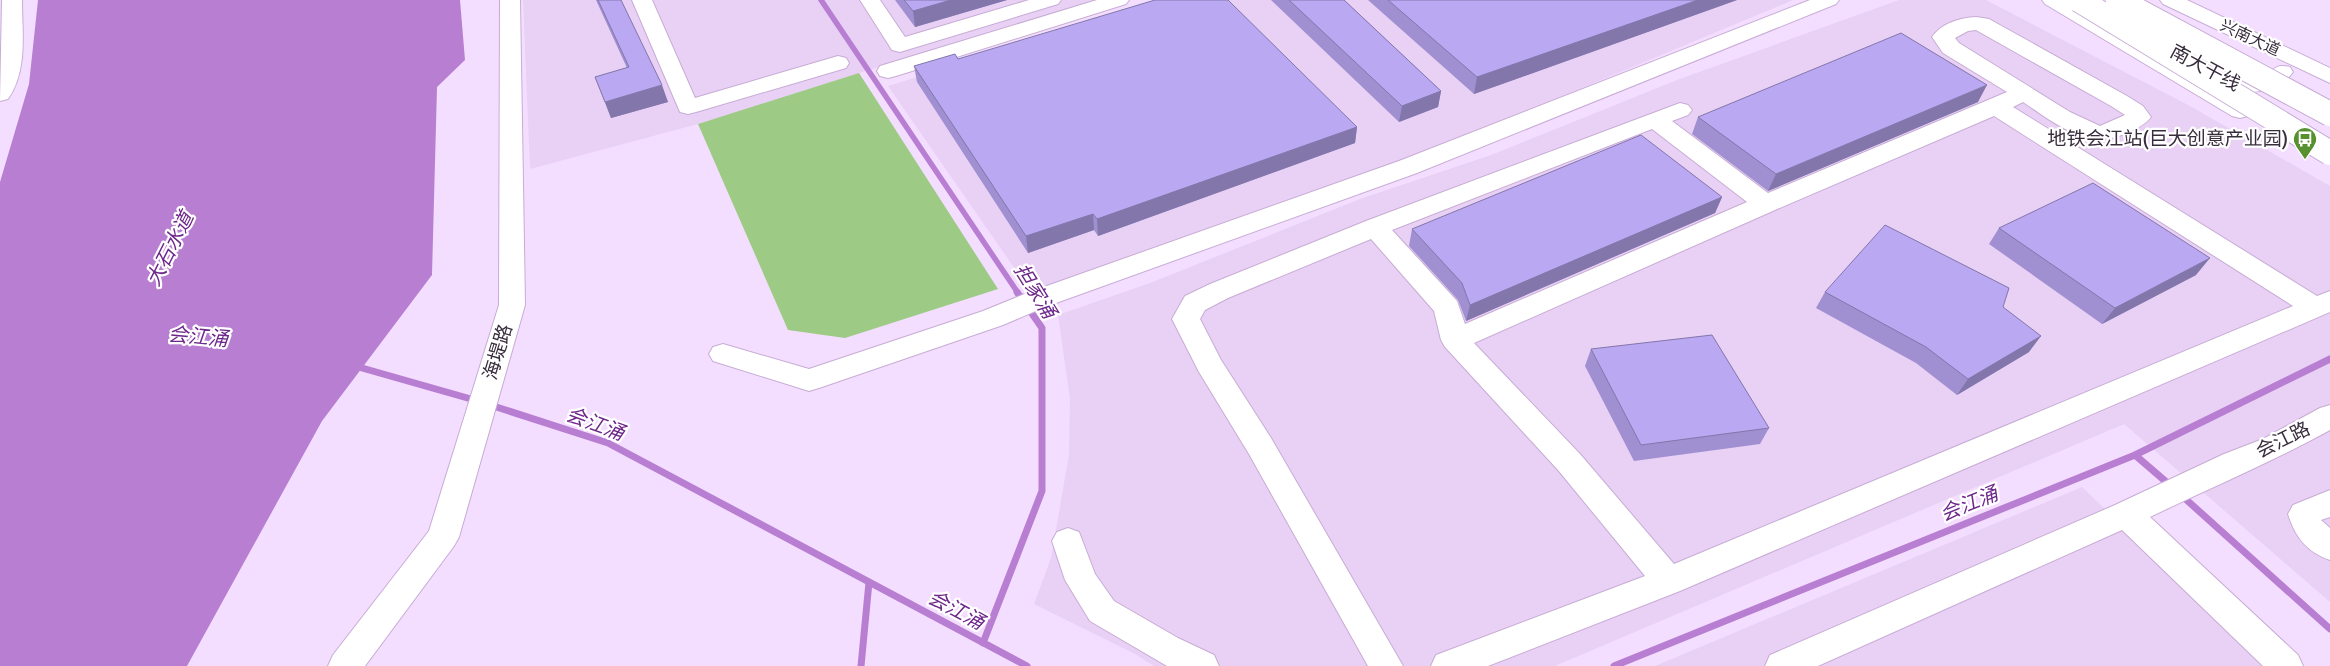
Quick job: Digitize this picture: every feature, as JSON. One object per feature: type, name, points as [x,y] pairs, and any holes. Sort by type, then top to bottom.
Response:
[{"type":"main road","points":[[0,94],[11,67],[12,0]]},
{"type":"main road","points":[[642,0],[688,107],[838,63]]},
{"type":"main road","points":[[870,0],[900,45],[1061,16]]},
{"type":"main road","points":[[888,71],[1061,16],[1119,0]]},
{"type":"main road","points":[[723,354],[809,380],[993,318],[1036,300],[1408,167],[1828,0]]},
{"type":"main road","points":[[2052,0],[2330,164]]},
{"type":"main road","points":[[2078,0],[2330,144]]},
{"type":"main road","points":[[2078,0],[2330,153]]},
{"type":"main road","name":"南大干线","points":[[2078,0],[2330,135]]},
{"type":"main road","name":"南大干线","points":[[2118,0],[2330,114]]},
{"type":"main road","name":"兴南大道","points":[[2170,0],[2330,76]]},
{"type":"main road","name":"海堤路","points":[[345,666],[443,537],[512,305],[515,1]]},
{"type":"main road","points":[[1972,23],[1981,24],[2119,100],[2136,111],[2139,117],[2109,132],[2099,134],[2087,130],[2024,93],[1951,48],[1943,37],[1948,32],[1972,23]]},
{"type":"main road","points":[[2225,85],[2266,83],[2280,76],[2285,68],[2282,52]]},
{"type":"main road","points":[[1455,340],[1766,204],[1996,107],[2024,93]]},
{"type":"main road","points":[[1996,107],[2322,304]]},
{"type":"main road","points":[[1386,666],[1260,446],[1209,365],[1186,319],[1195,302],[1219,291],[1375,227],[1680,110]]},
{"type":"main road","points":[[1655,120],[1766,204]]},
{"type":"main road","points":[[1375,227],[1447,308],[1455,340],[1569,462],[1669,581]]},
{"type":"main road","points":[[1448,666],[1669,581],[2322,304]]},
{"type":"main road","name":"会江路","points":[[1782,666],[2126,514],[2235,462],[2274,447],[2330,416]]},
{"type":"main road","points":[[2330,503],[2304,514],[2308,528],[2330,547]]},
{"type":"main road","points":[[2126,514],[2286,666]]},
{"type":"main road","points":[[1068,541],[1082,580],[1102,611],[1166,650],[1202,666]]},
{"type":"shaded area","points":[[523,0],[1105,0],[859,73],[698,124],[530,169]]},
{"type":"shaded area","points":[[1169,0],[1793,0],[1395,166],[1033,295],[888,86]]},
{"type":"shaded area","points":[[1899,0],[1986,0],[2190,106],[2330,186],[2330,602],[2124,424],[1555,666],[1154,666],[1135,654],[1034,604],[1051,558],[1069,455],[1070,399],[1058,315],[1150,283],[1360,199],[1491,155],[1677,80]]},
{"type":"shaded area","points":[[2082,487],[2269,666],[1655,666]]},
{"type":"green space","points":[[859,73],[998,289],[845,338],[788,330],[698,124]]},
{"type":"water","name":"大石水道","points":[[38,0],[460,0],[465,60],[437,87],[432,275],[322,421],[187,666],[0,666],[0,182],[29,84]]},
{"type":"building","points":[[598,0],[621,0],[662,85],[605,102],[595,77],[629,67]]},
{"type":"building","points":[[904,0],[951,0],[913,11]]},
{"type":"building","points":[[1155,0],[1228,0],[1357,127],[1097,219],[1093,214],[1026,236],[914,66],[955,54],[958,59]]},
{"type":"building","points":[[1289,0],[1344,0],[1441,91],[1402,106]]},
{"type":"building","points":[[1388,0],[1698,0],[1477,77]]},
{"type":"building","points":[[1901,33],[1987,85],[1776,174],[1698,117]]},
{"type":"building","points":[[1641,135],[1722,197],[1470,305],[1462,283],[1412,229]]},
{"type":"building","points":[[2093,183],[2210,258],[2115,308],[1999,228]]},
{"type":"building","points":[[1885,225],[2009,288],[2003,307],[2041,336],[1968,379],[1926,347],[1825,292]]},
{"type":"building","points":[[1712,335],[1769,428],[1641,445],[1591,349]]},
{"type":"waterway","name":"担家涌","points":[[821,0],[1018,293]]},
{"type":"waterway","name":"担家涌","points":[[983,643],[1042,491],[1042,328],[1017,292]]},
{"type":"waterway","name":"会江涌","points":[[2135,455],[2330,359]]},
{"type":"waterway","name":"会江涌","points":[[355,366],[478,401]]},
{"type":"waterway","name":"会江涌","points":[[490,405],[608,443],[983,643]]},
{"type":"waterway","name":"会江涌","points":[[1614,666],[2135,455]]},
{"type":"waterway","points":[[2135,455],[2171,486]]},
{"type":"waterway","points":[[2180,494],[2330,629]]},
{"type":"waterway","points":[[861,666],[869,582]]},
{"type":"waterway","name":"会江涌","points":[[983,643],[1027,666]]},
{"type":"place","name":"地铁会江站(巨大创意产业园)","points":[[2305,160]]}]
